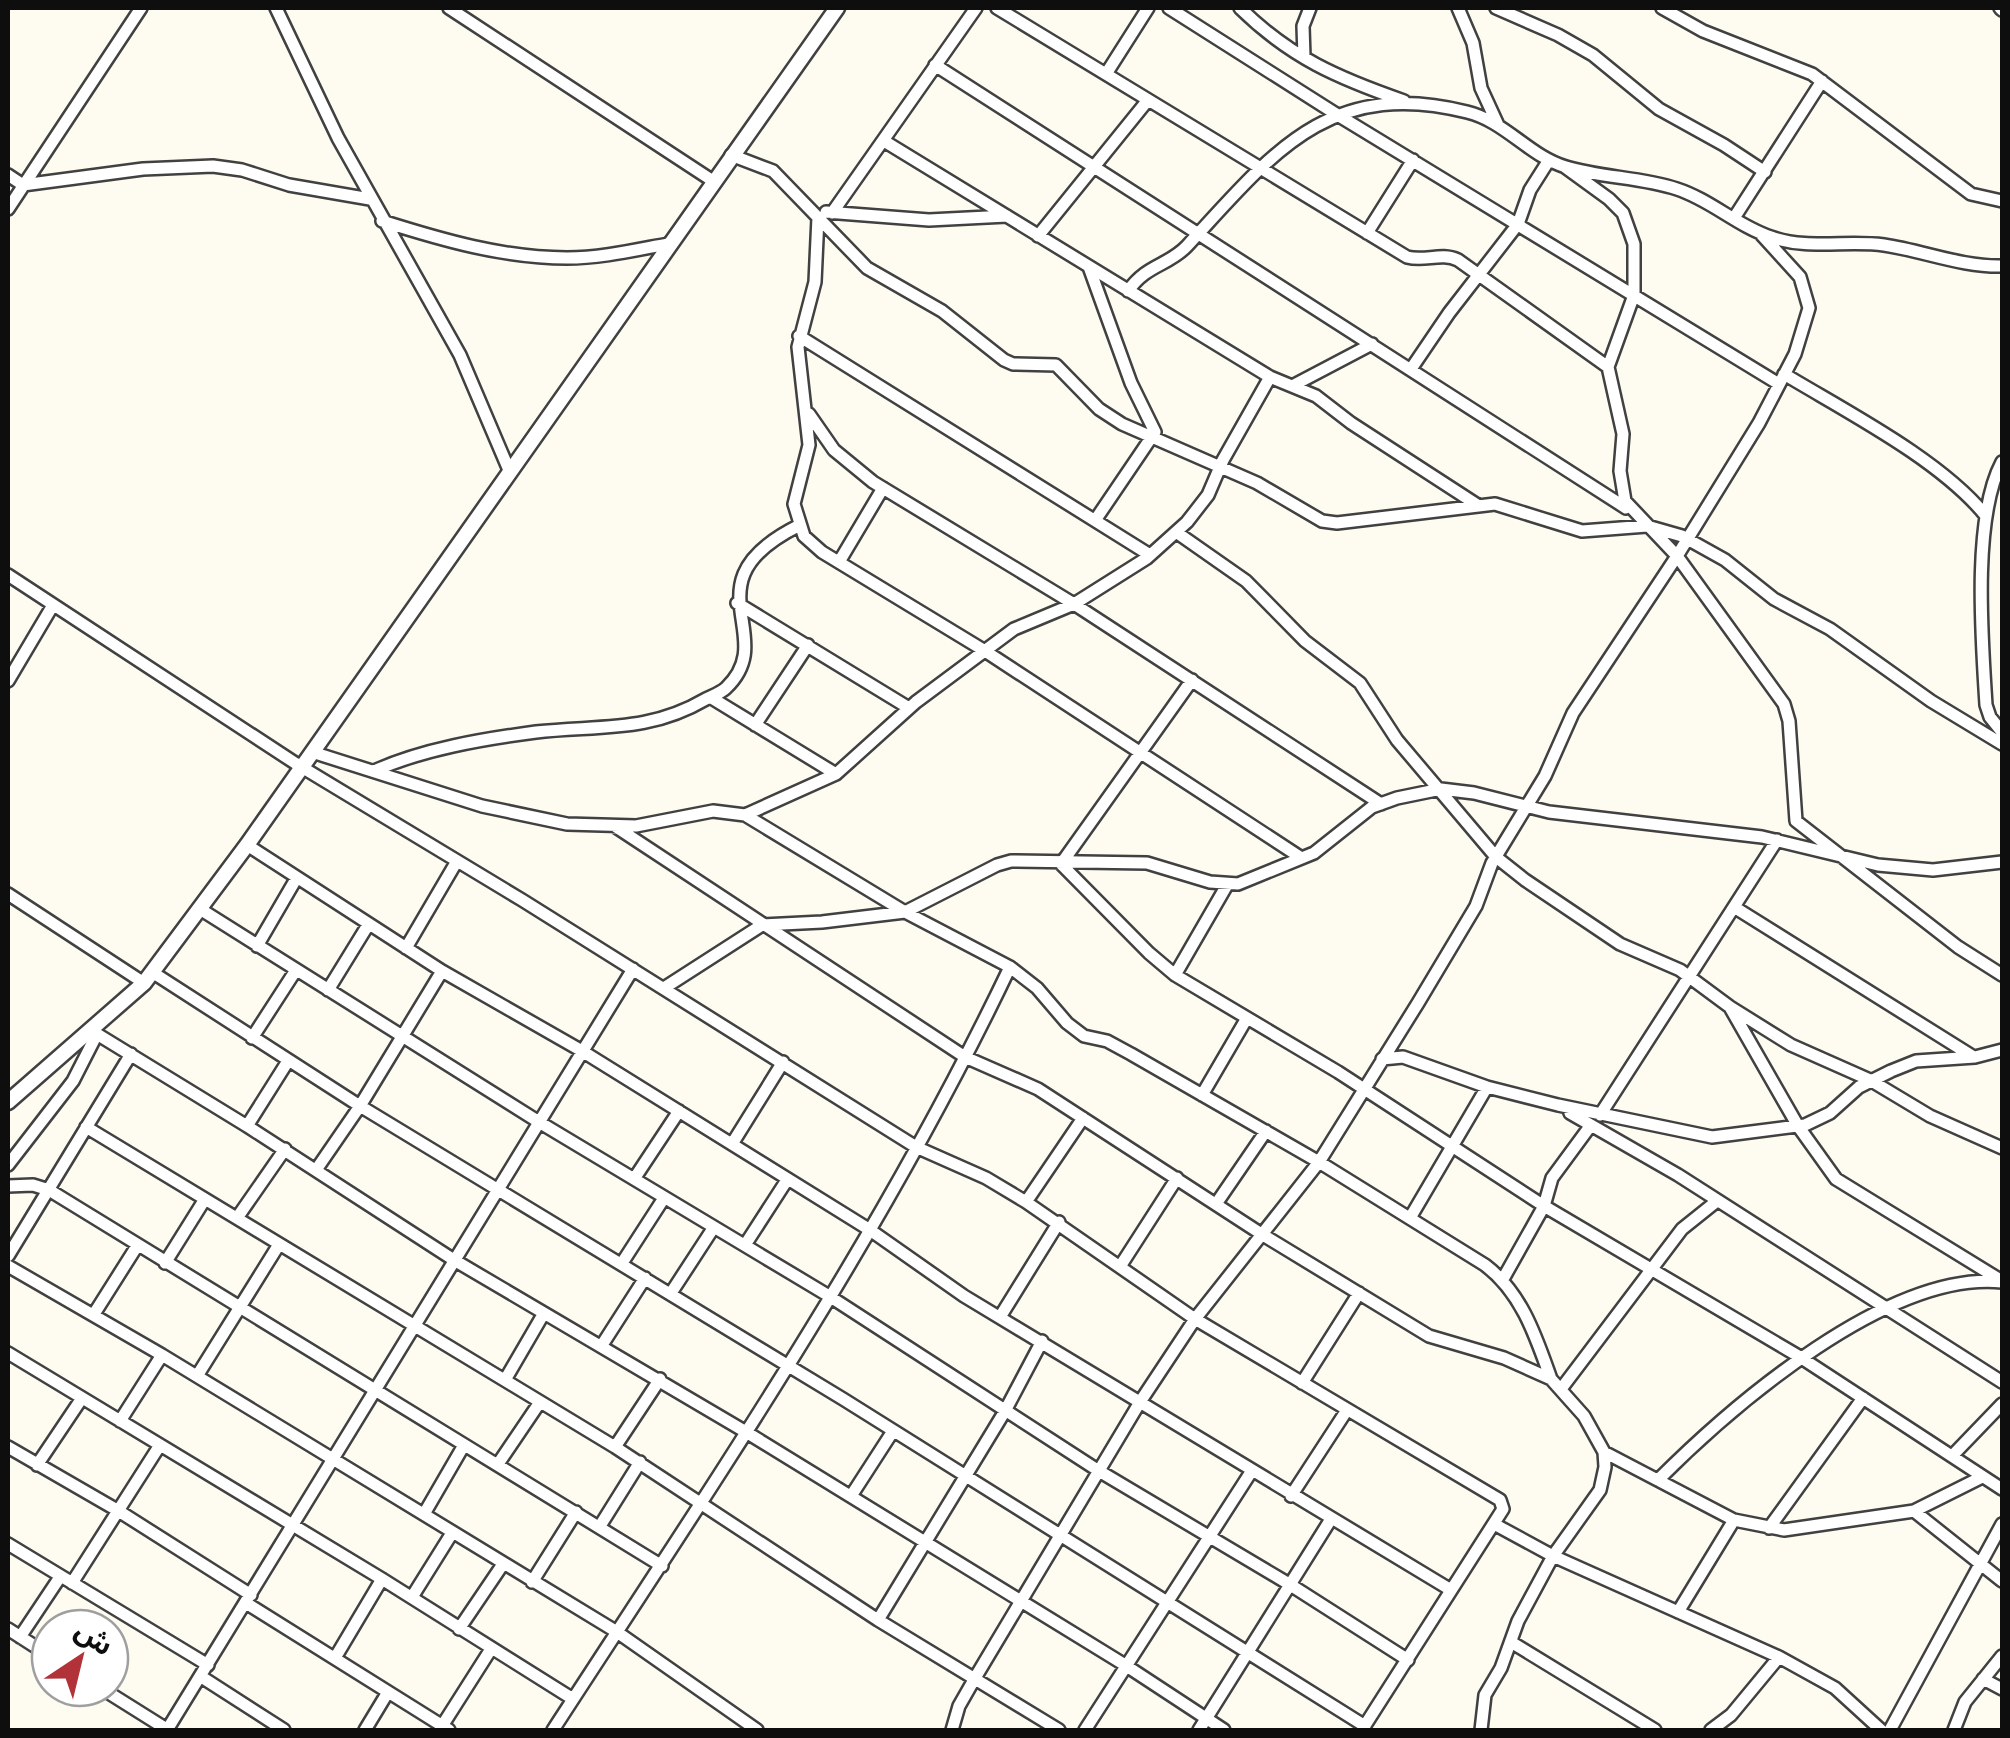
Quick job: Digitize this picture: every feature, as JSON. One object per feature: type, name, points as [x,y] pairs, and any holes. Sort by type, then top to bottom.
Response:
[{"type":"street","points":[[8,209],[141,8]]},
{"type":"street","points":[[276,8],[370,199],[460,355],[509,470]]},
{"type":"street","points":[[449,8],[713,181]]},
{"type":"street","points":[[9,1098],[94,1032],[148,978],[200,910],[837,8]]},
{"type":"street","points":[[832,213],[976,8]]},
{"type":"street","points":[[997,8],[1366,233],[1414,259],[1452,257],[1608,367]]},
{"type":"street","points":[[1106,74],[1148,8]]},
{"type":"street","points":[[1169,8],[1634,295],[1868,424],[1965,490],[1986,516]]},
{"type":"street","points":[[1240,8],[1304,57],[1347,82],[1416,106]]},
{"type":"street","points":[[1304,57],[1303,26],[1310,8]]},
{"type":"street","points":[[1458,8],[1473,44],[1482,88],[1498,124]]},
{"type":"street","points":[[1496,8],[1593,55],[1659,110],[1765,172]]},
{"type":"street","points":[[1662,8],[1698,28],[1790,64],[1822,81],[1971,194],[2002,201]]},
{"type":"street","points":[[935,65],[1634,513],[1677,556],[1784,704],[1790,721],[1796,820],[1958,946],[2002,975]]},
{"type":"street","points":[[1734,218],[1822,81]]},
{"type":"street","points":[[1038,236],[1148,100]]},
{"type":"street","points":[[1128,290],[1147,269],[1180,252],[1258,168],[1304,130],[1336,114],[1378,106],[1471,112],[1498,124],[1565,167],[1678,189],[1760,233],[1799,243],[1880,244],[1961,262],[2002,266]]},
{"type":"street","points":[[884,141],[1270,377],[1316,396],[1478,506]]},
{"type":"street","points":[[731,155],[772,170],[867,268],[942,311],[1004,360],[1013,364],[1056,365],[1098,410],[1152,439],[1257,483],[1306,514],[1330,523],[1503,505],[1582,530],[1647,526],[1688,538],[1725,560],[1774,600],[1830,629],[1931,701],[2002,744]]},
{"type":"street","points":[[1366,233],[1413,160]]},
{"type":"street","points":[[1411,369],[1518,224],[1530,190],[1549,160]]},
{"type":"street","points":[[8,175],[23,185],[143,169],[213,166],[370,199]]},
{"type":"street","points":[[1565,167],[1623,213],[1634,244],[1634,295],[1608,367],[1623,434],[1620,488],[1634,513]]},
{"type":"street","points":[[815,214],[905,219],[1006,216]]},
{"type":"street","points":[[815,214],[815,282],[799,336],[798,362],[809,446],[795,494],[800,525],[810,543],[985,651],[1300,857]]},
{"type":"street","points":[[382,221],[446,241],[537,256],[599,256],[668,244]]},
{"type":"street","points":[[952,1730],[954,1717],[974,1678],[1140,1402],[1195,1318],[1319,1162],[1476,906],[1496,856],[1527,807],[1574,713],[1677,556],[1782,379],[1807,322],[1808,296],[1800,277],[1760,233]]},
{"type":"street","points":[[1088,268],[1131,384],[1155,431],[1096,520]]},
{"type":"street","points":[[799,336],[1150,555]]},
{"type":"street","points":[[1294,385],[1372,344]]},
{"type":"street","points":[[744,816],[836,774],[910,708],[1014,629],[1074,604],[1150,555],[1208,495],[1270,377]]},
{"type":"street","points":[[804,406],[834,450],[883,488],[1074,604],[1381,804]]},
{"type":"street","points":[[2002,462],[1988,495],[1983,583],[1986,705],[2002,732]]},
{"type":"street","points":[[838,562],[883,488]]},
{"type":"street","points":[[374,771],[398,760],[489,740],[540,732],[618,728],[685,712],[725,688],[743,662],[746,648],[737,602],[750,559],[781,534],[800,525]]},
{"type":"street","points":[[1176,532],[1246,581],[1305,641],[1368,691],[1397,740],[1496,856],[1620,944],[1691,978],[1730,1008],[1811,1056],[1870,1080],[1930,1116],[2002,1148]]},
{"type":"street","points":[[8,575],[302,768],[916,1147],[986,1178],[1059,1222],[1195,1318],[1500,1500],[1504,1510],[1364,1728],[672,1293],[8,894]]},
{"type":"street","points":[[737,602],[910,708]]},
{"type":"street","points":[[8,681],[53,605]]},
{"type":"street","points":[[755,724],[808,645]]},
{"type":"street","points":[[1061,864],[1192,680]]},
{"type":"street","points":[[710,697],[836,774]]},
{"type":"street","points":[[312,752],[524,816],[566,824],[616,827],[713,811],[744,816],[905,912],[1010,968],[1037,988],[1067,1023],[1084,1036],[1107,1041],[1319,1162],[1504,1279],[1527,1318],[1551,1379]]},
{"type":"street","points":[[664,988],[762,925],[905,912],[1011,861],[1147,864],[1227,884],[1253,880],[1314,852],[1350,822],[1381,804],[1441,790],[1474,793],[1527,807],[1778,840],[1842,858],[1933,870],[2002,862]]},
{"type":"street","points":[[616,827],[965,1056],[1038,1090],[1429,1336],[1504,1358],[1551,1379],[1561,1389],[1584,1416],[1604,1452],[1604,1478],[1600,1490],[1553,1556],[1518,1621],[1485,1694],[1483,1729]]},
{"type":"street","points":[[1600,1115],[1778,840]]},
{"type":"street","points":[[247,845],[442,972],[679,1111],[870,1230],[1000,1317],[1451,1590]]},
{"type":"street","points":[[406,948],[458,862]]},
{"type":"street","points":[[1061,864],[1149,954],[1175,974],[1544,1206],[1800,1358],[2002,1489]]},
{"type":"street","points":[[257,946],[296,880]]},
{"type":"street","points":[[1175,974],[1227,884]]},
{"type":"street","points":[[1734,907],[1975,1058]]},
{"type":"street","points":[[200,910],[539,1122],[829,1296],[1099,1470],[1408,1660]]},
{"type":"street","points":[[328,990],[368,925]]},
{"type":"street","points":[[552,1730],[702,1505],[870,1230],[1010,968]]},
{"type":"street","points":[[130,1706],[168,1730],[633,969]]},
{"type":"street","points":[[252,1038],[296,970]]},
{"type":"street","points":[[316,1170],[442,972]]},
{"type":"street","points":[[1730,1008],[1798,1126],[1836,1178],[2002,1281]]},
{"type":"street","points":[[1202,1095],[1247,1018]]},
{"type":"street","points":[[94,1032],[454,1260],[660,1378],[1126,1666],[1202,1725],[1224,1730]]},
{"type":"street","points":[[8,1165],[73,1081],[94,1032]]},
{"type":"street","points":[[1382,1059],[1393,1056],[1418,1060],[1487,1086],[1558,1105],[1712,1137],[1798,1126],[1830,1114],[1870,1080],[1916,1061],[1975,1058],[2002,1050]]},
{"type":"street","points":[[8,1256],[130,1054]]},
{"type":"street","points":[[248,1126],[288,1061]]},
{"type":"street","points":[[732,1144],[783,1062]]},
{"type":"street","points":[[1410,1218],[1487,1086]]},
{"type":"street","points":[[1558,1105],[1884,1309],[2000,1376]]},
{"type":"street","points":[[634,1179],[679,1111]]},
{"type":"street","points":[[1026,1202],[1083,1118]]},
{"type":"street","points":[[1504,1279],[1544,1206],[1552,1178],[1590,1125]]},
{"type":"street","points":[[86,1127],[640,1462],[878,1620],[1059,1730]]},
{"type":"street","points":[[1216,1204],[1266,1132]]},
{"type":"street","points":[[237,1218],[284,1150]]},
{"type":"street","points":[[1121,1264],[1176,1178]]},
{"type":"street","points":[[746,1245],[787,1180]]},
{"type":"street","points":[[8,1186],[33,1185],[49,1190],[662,1566]]},
{"type":"street","points":[[622,1263],[664,1198]]},
{"type":"street","points":[[165,1264],[205,1199]]},
{"type":"street","points":[[1561,1389],[1682,1229],[1717,1202]]},
{"type":"street","points":[[1000,1317],[1059,1222]]},
{"type":"street","points":[[672,1293],[714,1227]]},
{"type":"street","points":[[94,1314],[137,1246]]},
{"type":"street","points":[[198,1376],[278,1246]]},
{"type":"street","points":[[8,1266],[198,1376],[617,1632],[757,1730]]},
{"type":"street","points":[[602,1345],[645,1278]]},
{"type":"street","points":[[1658,1480],[1704,1435],[1800,1358],[1884,1309],[1960,1286],[2002,1281]]},
{"type":"street","points":[[1302,1383],[1360,1294]]},
{"type":"street","points":[[505,1380],[544,1312]]},
{"type":"street","points":[[878,1620],[1005,1410],[1042,1341]]},
{"type":"street","points":[[120,1421],[162,1355]]},
{"type":"street","points":[[8,1356],[382,1578],[573,1699]]},
{"type":"street","points":[[615,1447],[660,1378]]},
{"type":"street","points":[[37,1465],[82,1398]]},
{"type":"street","points":[[1769,1528],[1862,1398]]},
{"type":"street","points":[[498,1464],[540,1402]]},
{"type":"street","points":[[1952,1456],[2002,1404]]},
{"type":"street","points":[[1291,1496],[1347,1410]]},
{"type":"street","points":[[850,1496],[893,1431]]},
{"type":"street","points":[[72,1584],[160,1445]]},
{"type":"street","points":[[424,1514],[464,1446]]},
{"type":"street","points":[[8,1447],[117,1510],[446,1728],[490,1648]]},
{"type":"street","points":[[1604,1452],[1734,1520],[1784,1530],[1914,1511],[1982,1477]]},
{"type":"street","points":[[600,1526],[640,1462]]},
{"type":"street","points":[[1085,1730],[1251,1472]]},
{"type":"street","points":[[1914,1511],[2002,1581]]},
{"type":"street","points":[[532,1582],[576,1512]]},
{"type":"street","points":[[1202,1725],[1330,1519]]},
{"type":"street","points":[[1678,1612],[1734,1520]]},
{"type":"street","points":[[1494,1524],[1553,1556],[1779,1657],[1835,1688],[1882,1730]]},
{"type":"street","points":[[1890,1730],[2002,1524]]},
{"type":"street","points":[[412,1597],[452,1533]]},
{"type":"street","points":[[8,1544],[204,1670],[284,1730]]},
{"type":"street","points":[[459,1629],[503,1564]]},
{"type":"street","points":[[20,1637],[60,1577]]},
{"type":"street","points":[[335,1658],[382,1578]]},
{"type":"street","points":[[8,1629],[30,1643]]},
{"type":"street","points":[[1511,1642],[1655,1730]]},
{"type":"street","points":[[1954,1730],[1965,1702],[2002,1656]]},
{"type":"street","points":[[1711,1730],[1731,1715],[1779,1657]]},
{"type":"street","points":[[1983,1679],[2002,1689]]},
{"type":"street","points":[[365,1730],[388,1692]]}]
